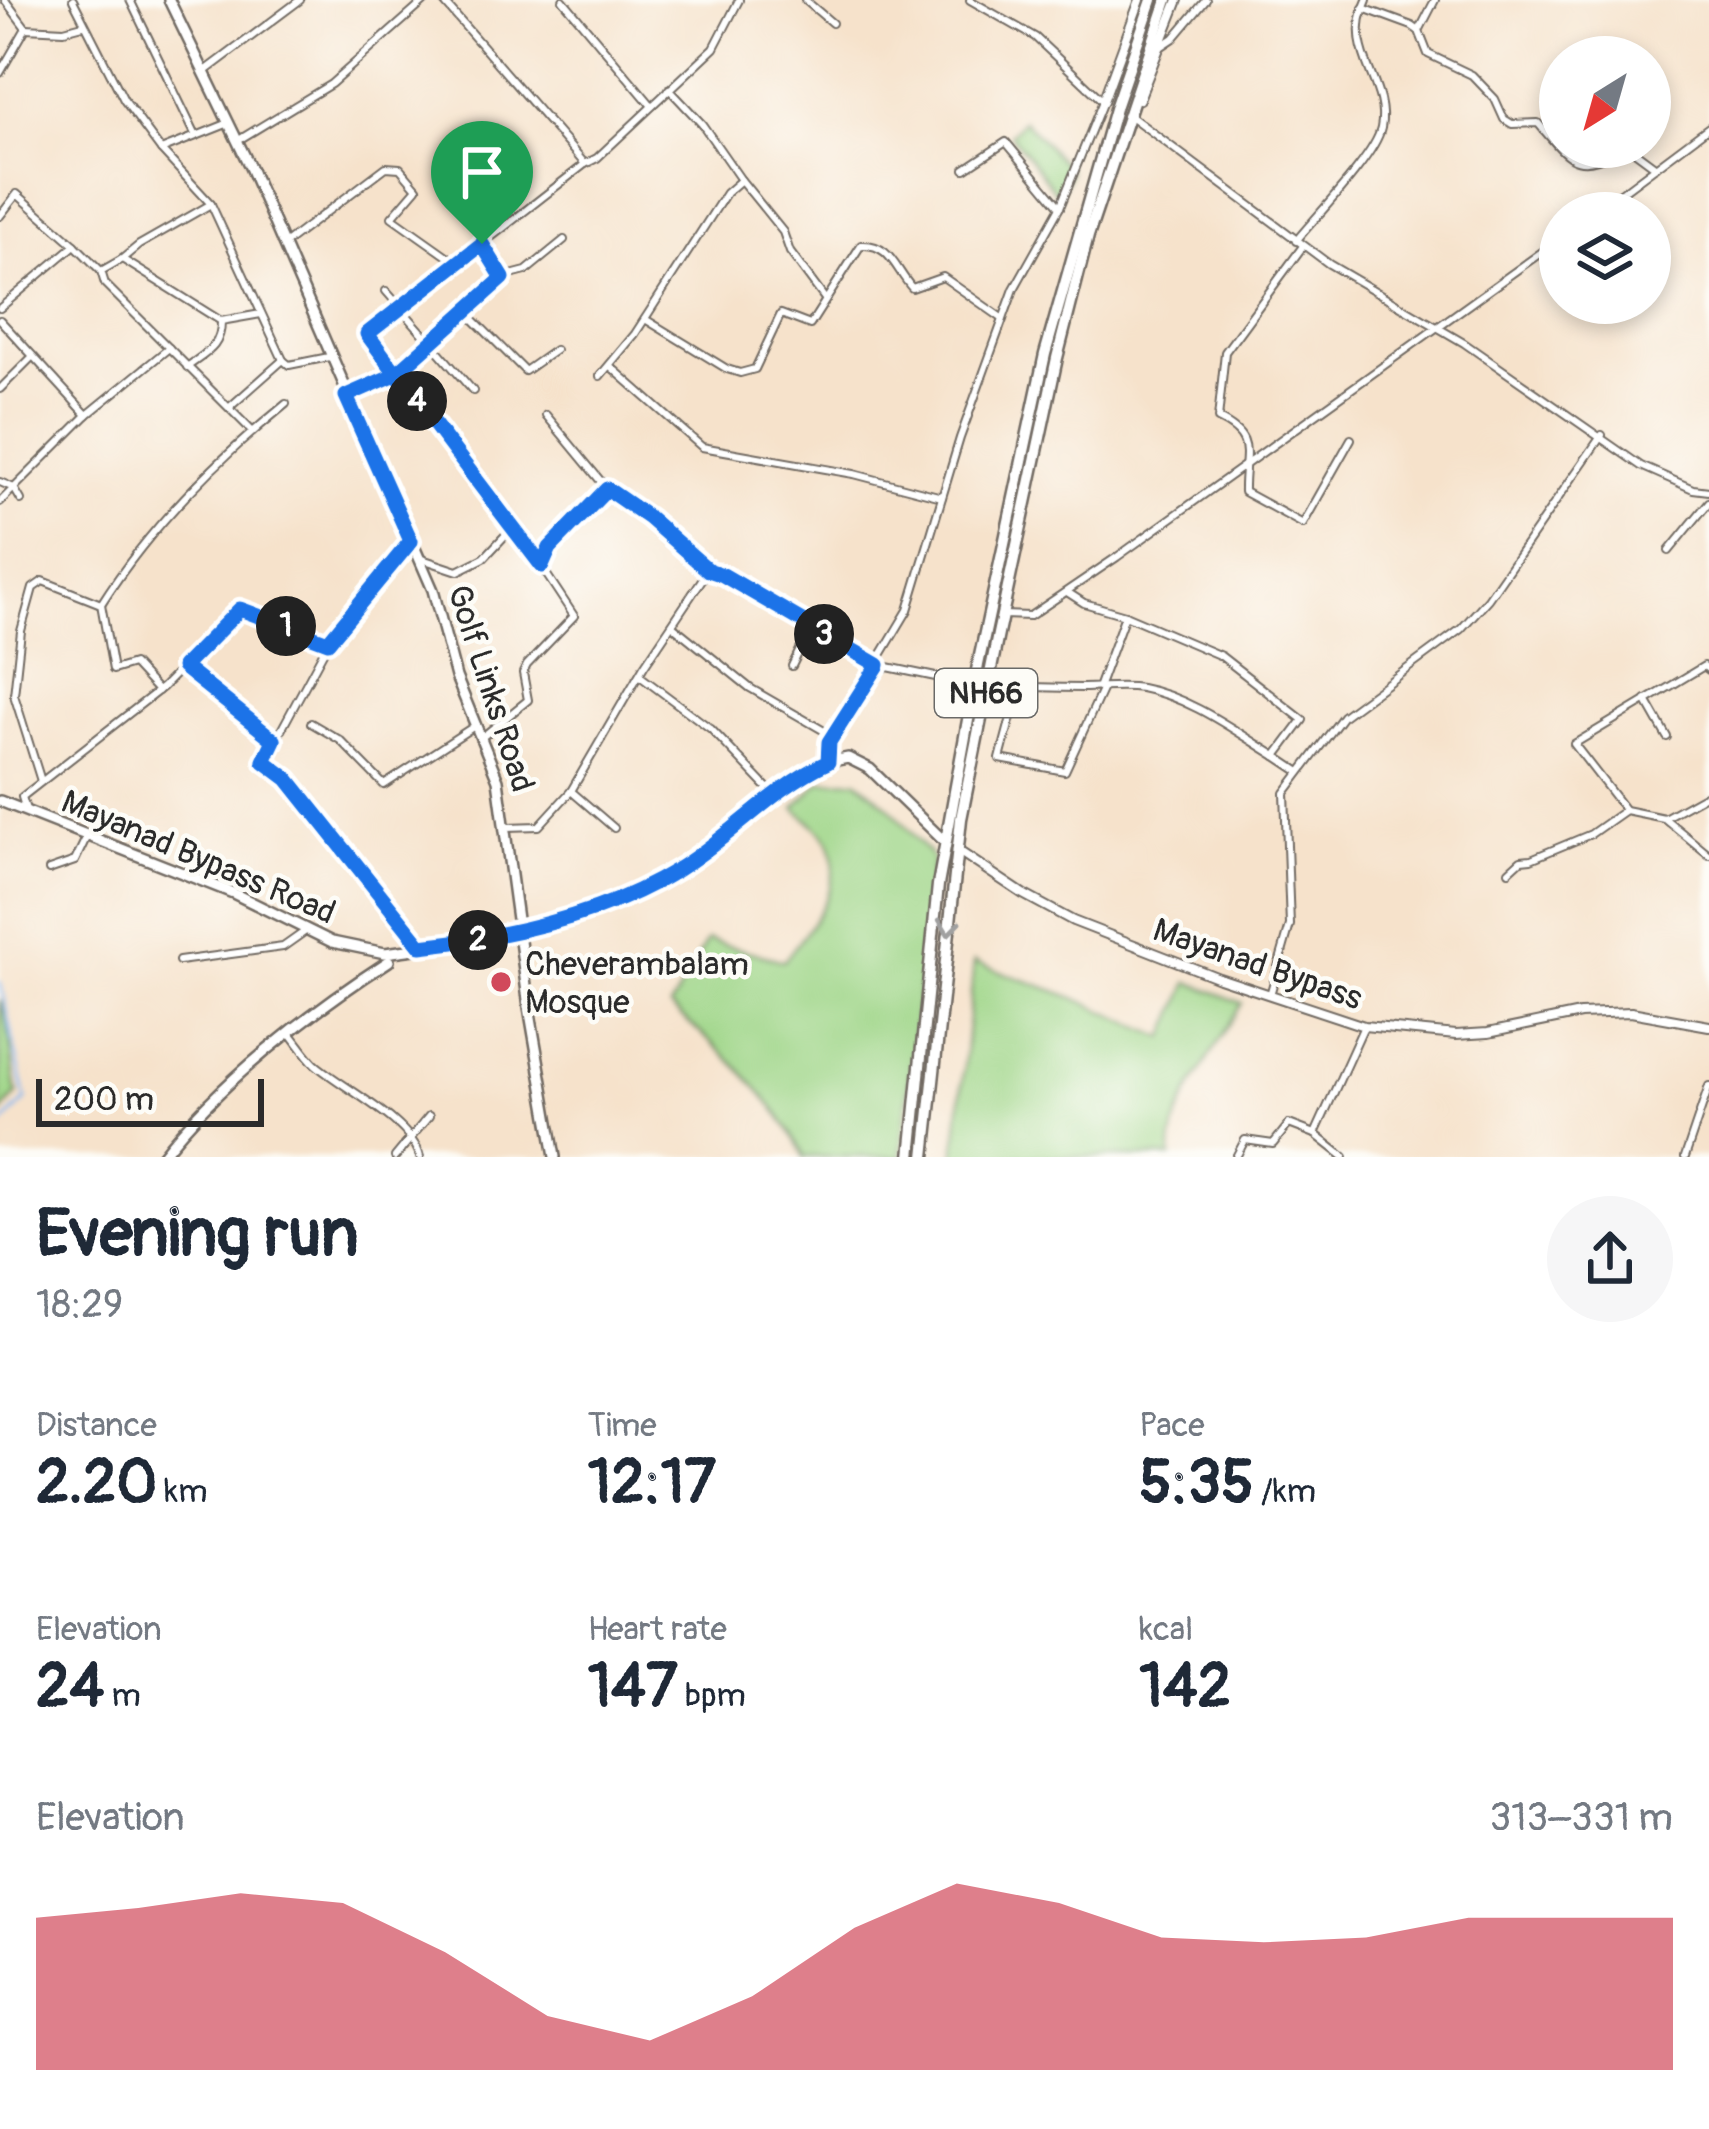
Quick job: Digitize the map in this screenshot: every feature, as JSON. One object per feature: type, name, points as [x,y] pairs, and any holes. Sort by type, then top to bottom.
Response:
[{"type":"highway","name":"NH66","points":[[911,1157],[945,842],[974,685],[1045,354],[1103,147],[1152,0]]},
{"type":"highway","name":"NH66","points":[[925,1157],[957,850],[988,684],[1057,358],[1088,236],[1167,0]]},
{"type":"main road","name":"Golf Links Road","points":[[169,0],[238,141],[411,541],[498,780],[555,1157]]},
{"type":"main road","points":[[828,762],[848,758],[870,769],[945,842]]},
{"type":"main road","name":"Mayanad Bypass Road","points":[[0,801],[233,893],[307,930],[364,952],[392,956],[415,946],[481,940],[605,908],[677,870],[828,762]]},
{"type":"main road","points":[[160,1157],[202,1109],[323,1004],[392,956]]},
{"type":"street","points":[[5,0],[26,28]]},
{"type":"street","points":[[73,0],[124,100],[161,150],[211,204],[284,359],[289,364],[329,357]]},
{"type":"street","points":[[130,0],[195,134]]},
{"type":"street","points":[[204,72],[301,0]]},
{"type":"street","points":[[238,141],[332,84],[426,0]]},
{"type":"street","points":[[442,0],[584,164]]},
{"type":"street","points":[[563,0],[652,106]]},
{"type":"street","points":[[481,738],[528,700],[523,673],[574,616],[542,566],[367,334],[597,158],[714,48],[739,0]]},
{"type":"street","points":[[805,0],[832,23]]},
{"type":"street","points":[[970,0],[1036,37],[1102,101]]},
{"type":"street","points":[[828,762],[833,736],[908,610],[1014,289],[1060,207],[1140,0]]},
{"type":"street","points":[[1178,0],[1138,101],[1126,113],[1299,243],[1437,326],[1641,466],[1709,491]]},
{"type":"street","points":[[1159,49],[1206,0]]},
{"type":"street","points":[[1418,31],[1435,0]]},
{"type":"street","points":[[1351,439],[1303,524],[1244,492],[1247,442],[1239,429],[1218,419],[1225,352],[1380,130],[1382,113],[1358,35],[1365,4],[1418,31],[1428,54],[1485,86],[1511,124],[1539,124]]},
{"type":"street","points":[[26,28],[64,30],[83,25]]},
{"type":"street","points":[[0,73],[26,28]]},
{"type":"street","points":[[669,89],[702,124],[783,232],[790,252],[826,299]]},
{"type":"street","points":[[161,150],[229,123]]},
{"type":"street","points":[[1671,155],[1709,127]]},
{"type":"street","points":[[965,169],[1006,142],[1060,207]]},
{"type":"street","points":[[283,244],[386,167],[400,168],[417,188],[392,217],[457,263]]},
{"type":"street","points":[[1622,192],[1653,168]]},
{"type":"street","points":[[600,376],[645,319],[725,194],[741,180]]},
{"type":"street","points":[[0,216],[17,194],[101,271],[105,284],[251,430]]},
{"type":"street","points":[[101,271],[211,204]]},
{"type":"street","points":[[346,396],[396,374],[503,278],[526,271],[563,240]]},
{"type":"street","points":[[482,244],[503,278]]},
{"type":"street","points":[[645,319],[727,369],[740,373],[755,369],[781,314],[810,325],[861,245],[868,244],[886,251],[912,288],[943,277],[1003,320]]},
{"type":"street","points":[[0,308],[75,245]]},
{"type":"street","points":[[1003,615],[1030,616],[1539,253]]},
{"type":"street","points":[[122,260],[221,321],[261,314]]},
{"type":"street","points":[[386,291],[472,391]]},
{"type":"street","points":[[467,313],[525,371],[555,350]]},
{"type":"street","points":[[0,320],[87,415]]},
{"type":"street","points":[[187,367],[218,345],[223,335],[221,321]]},
{"type":"street","points":[[0,502],[87,415],[169,348]]},
{"type":"street","points":[[0,389],[32,357]]},
{"type":"street","points":[[230,406],[284,359]]},
{"type":"street","points":[[609,365],[702,447],[854,473],[942,497]]},
{"type":"street","points":[[158,692],[133,664],[112,670],[101,604],[127,563],[251,430],[286,404]]},
{"type":"street","points":[[546,415],[607,489],[649,518],[708,570],[878,665],[974,685]]},
{"type":"street","points":[[1270,995],[1290,925],[1285,793],[1343,716],[1461,629],[1488,599],[1602,435]]},
{"type":"street","points":[[0,482],[14,488],[21,500]]},
{"type":"street","points":[[542,566],[550,548],[607,489]]},
{"type":"street","points":[[1670,551],[1709,502]]},
{"type":"street","points":[[418,558],[458,571],[484,558],[512,527]]},
{"type":"street","points":[[411,541],[328,642],[264,761],[288,779],[415,946]]},
{"type":"street","points":[[507,827],[539,826],[571,791],[708,570]]},
{"type":"street","points":[[41,781],[14,695],[21,632],[33,588],[43,581],[53,583],[101,604]]},
{"type":"street","points":[[1066,591],[1084,603],[1204,646],[1303,720],[1276,757]]},
{"type":"street","points":[[27,813],[22,796],[158,692],[240,609],[328,642]]},
{"type":"street","points":[[1019,687],[1000,759],[1065,771],[1101,688],[1125,614]]},
{"type":"street","points":[[673,626],[750,688],[833,736]]},
{"type":"street","points":[[792,666],[811,627]]},
{"type":"street","points":[[1709,670],[1703,665],[1574,744],[1625,810],[1664,818],[1709,855]]},
{"type":"street","points":[[183,667],[274,740]]},
{"type":"street","points":[[640,676],[711,729],[775,796]]},
{"type":"street","points":[[988,684],[1141,688],[1184,703],[1300,772]]},
{"type":"street","points":[[1646,700],[1667,736]]},
{"type":"street","points":[[311,723],[340,740],[384,785],[476,724]]},
{"type":"street","points":[[571,791],[614,828]]},
{"type":"street","points":[[1664,818],[1709,793]]},
{"type":"street","points":[[1509,871],[1521,860],[1591,834],[1625,810]]},
{"type":"street","points":[[49,870],[75,861],[87,836]]},
{"type":"street","name":"Mayanad Bypass","points":[[957,850],[1073,921],[1364,1026],[1488,1034],[1580,1014],[1630,1012],[1709,1026]]},
{"type":"street","points":[[179,961],[283,947],[307,930]]},
{"type":"street","points":[[1315,1134],[1364,1026]]},
{"type":"street","points":[[291,1034],[310,1060],[416,1144],[420,1157]]},
{"type":"street","points":[[1685,1157],[1709,1086]]},
{"type":"street","points":[[395,1157],[429,1116]]},
{"type":"street","points":[[1236,1157],[1245,1141],[1274,1144],[1288,1124],[1315,1134],[1344,1157]]},
{"type":"green space","points":[[1023,120],[1068,168],[1070,173],[1058,195],[1010,134]]},
{"type":"green space","points":[[857,780],[890,807],[933,859],[901,1157],[804,1157],[762,1094],[670,1007],[707,940],[784,961],[823,906],[833,875],[829,842],[795,808],[821,781]]},
{"type":"green space","points":[[974,962],[1072,997],[1165,1038],[1189,982],[1242,1003],[1185,1100],[1172,1140],[1172,1157],[955,1157]]},
{"type":"green space","points":[[0,1000],[17,1094],[0,1114]]},
{"type":"waterway","points":[[0,982],[26,1100],[0,1127]]},
{"type":"place","name":"Cheverambalam Mosque","points":[[501,982]]},
{"type":"route","points":[[482,244],[367,334],[396,374],[454,451],[542,566],[550,548],[607,489],[649,518],[708,570],[878,665],[829,742],[828,762],[790,784],[677,870],[605,908],[481,940],[421,946],[288,779],[264,761],[274,740],[183,667],[240,609],[328,642],[411,541],[346,396],[396,374],[503,278],[482,244]]}]
